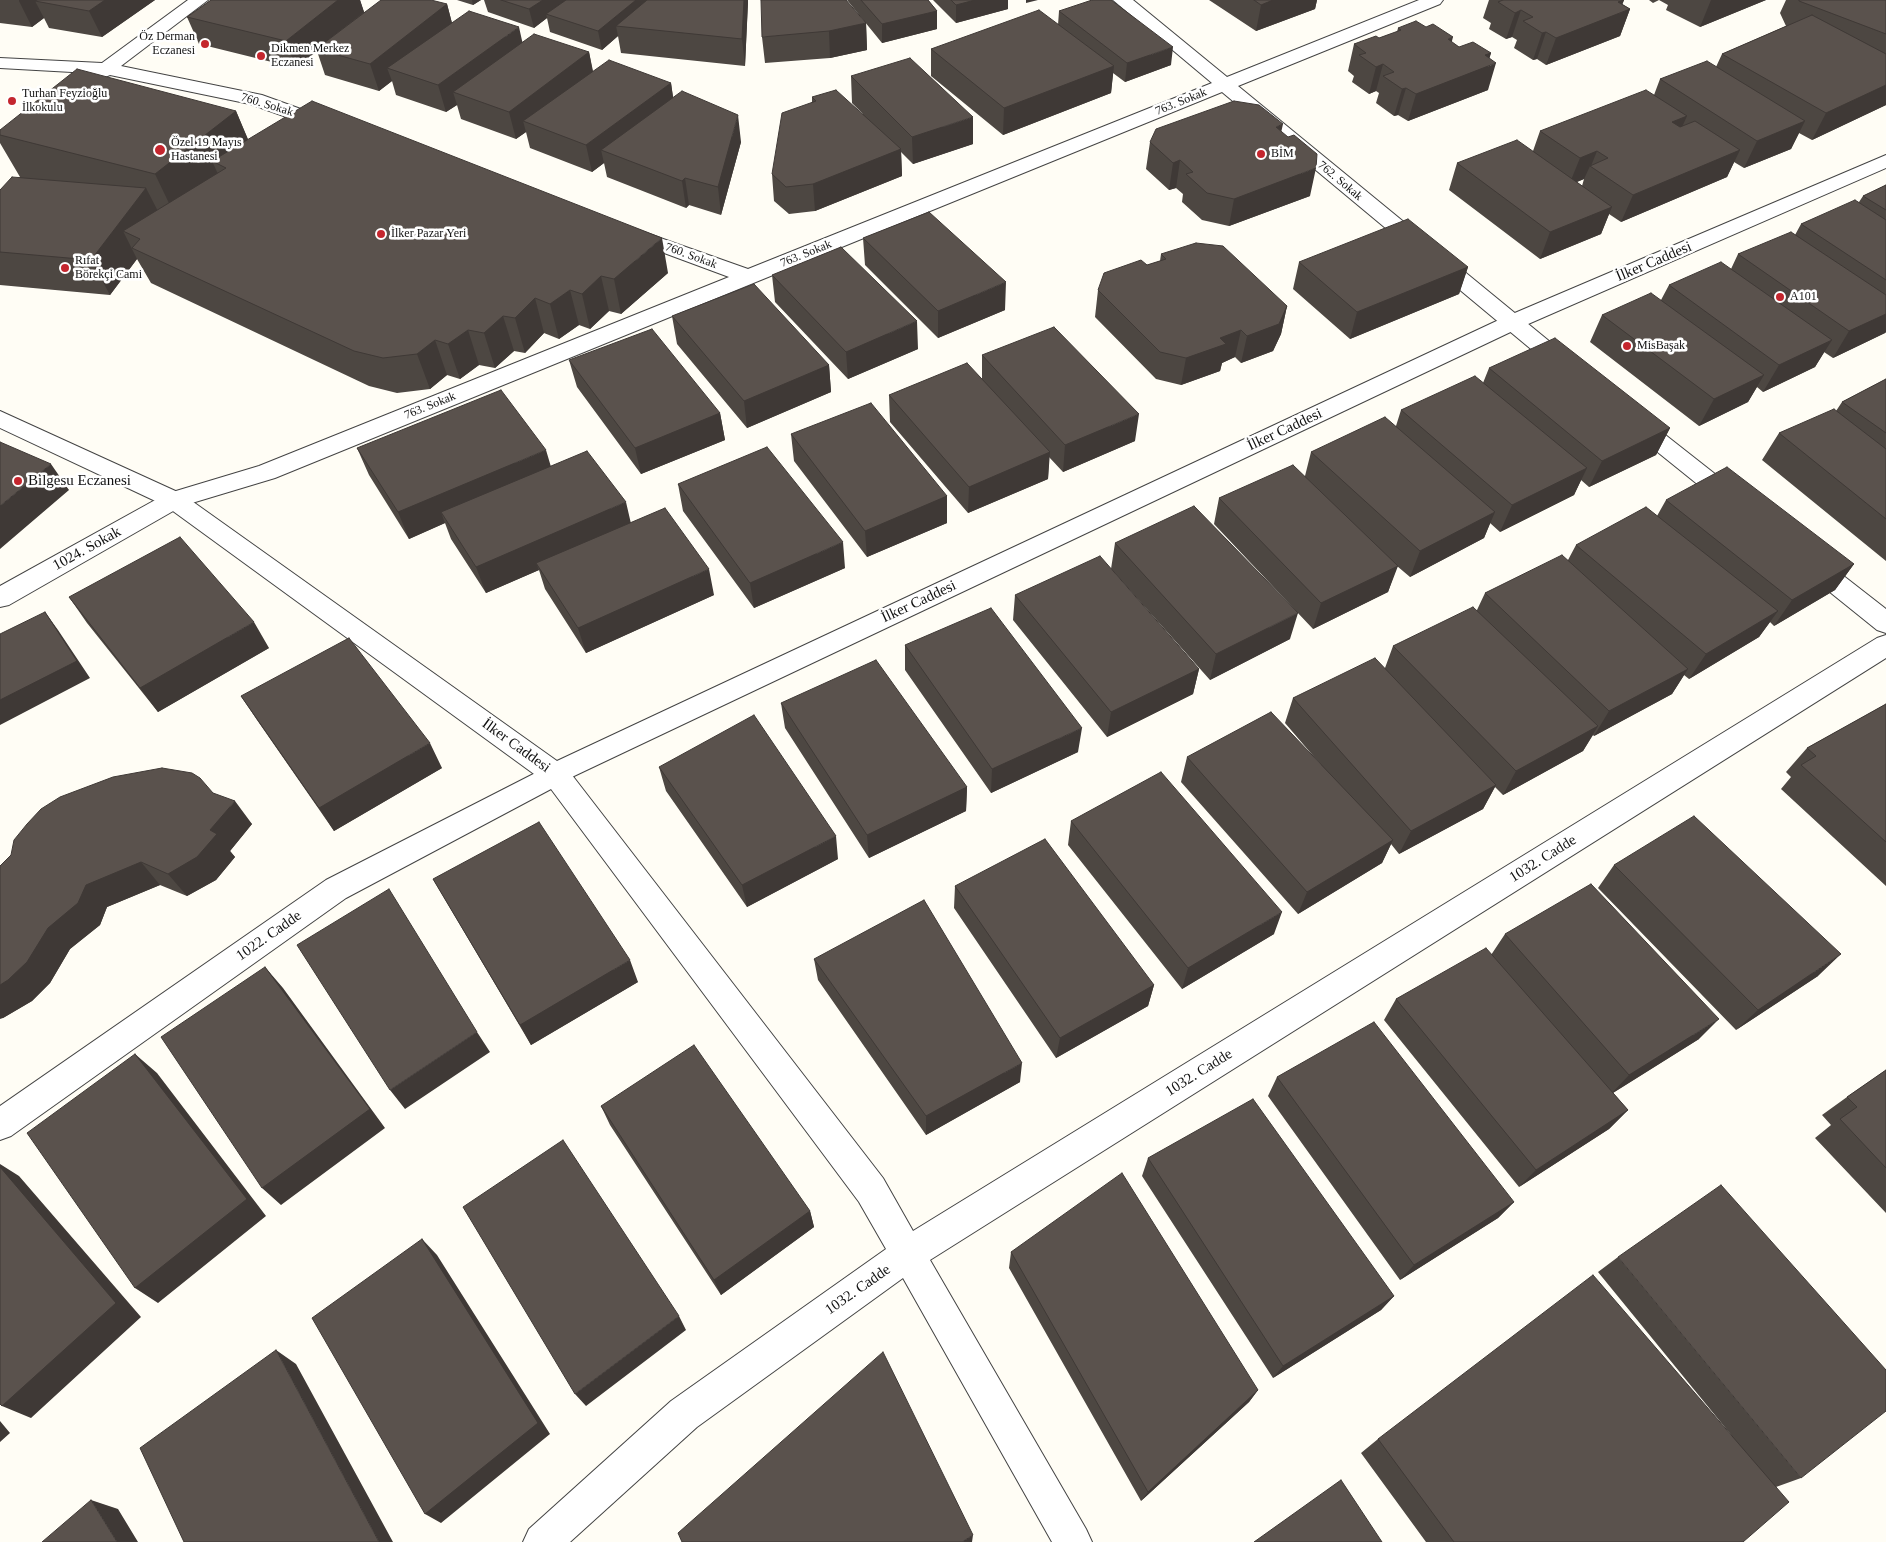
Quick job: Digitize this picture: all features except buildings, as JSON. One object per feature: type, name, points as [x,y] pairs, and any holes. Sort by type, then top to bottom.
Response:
[{"type":"street","points":[[84,86],[199,0]]},
{"type":"street","name":"762. Sokak","points":[[1122,0],[1589,386]]},
{"type":"street","name":"763. Sokak","points":[[174,500],[267,472],[1434,0]]},
{"type":"street","name":"760. Sokak","points":[[0,64],[107,68],[255,99],[348,132]]},
{"type":"street","name":"İlker Caddesi","points":[[0,419],[174,500],[555,774],[1511,323],[1886,161]]},
{"type":"street","name":"760. Sokak","points":[[609,227],[749,277]]},
{"type":"street","points":[[1613,404],[1753,517]]},
{"type":"street","name":"1024. Sokak","points":[[0,598],[174,500]]},
{"type":"street","points":[[1792,548],[1886,623]]},
{"type":"street","name":"1032. Cadde","points":[[542,1542],[684,1414],[908,1254],[1886,645]]},
{"type":"street","points":[[555,774],[871,1190],[1073,1542]]},
{"type":"street","name":"1022. Cadde","points":[[0,1125],[336,889],[555,774]]},
{"type":"place","name":"Öz Derman Eczanesi","points":[[205,44]]},
{"type":"place","name":"Dikmen Merkez Eczanesi","points":[[261,56]]},
{"type":"place","name":"Turhan Feyzioğlu İlkokulu","points":[[12,101]]},
{"type":"place","name":"Özel 19 Mayıs Hastanesi","points":[[160,150]]},
{"type":"place","name":"BİM","points":[[1261,154]]},
{"type":"place","name":"İlker Pazar Yeri","points":[[381,234]]},
{"type":"place","name":"Rıfat Börekçi Cami","points":[[65,268]]},
{"type":"place","name":"A101","points":[[1780,297]]},
{"type":"place","name":"MisBaşak","points":[[1627,346]]},
{"type":"place","name":"Bilgesu Eczanesi","points":[[18,481]]}]
